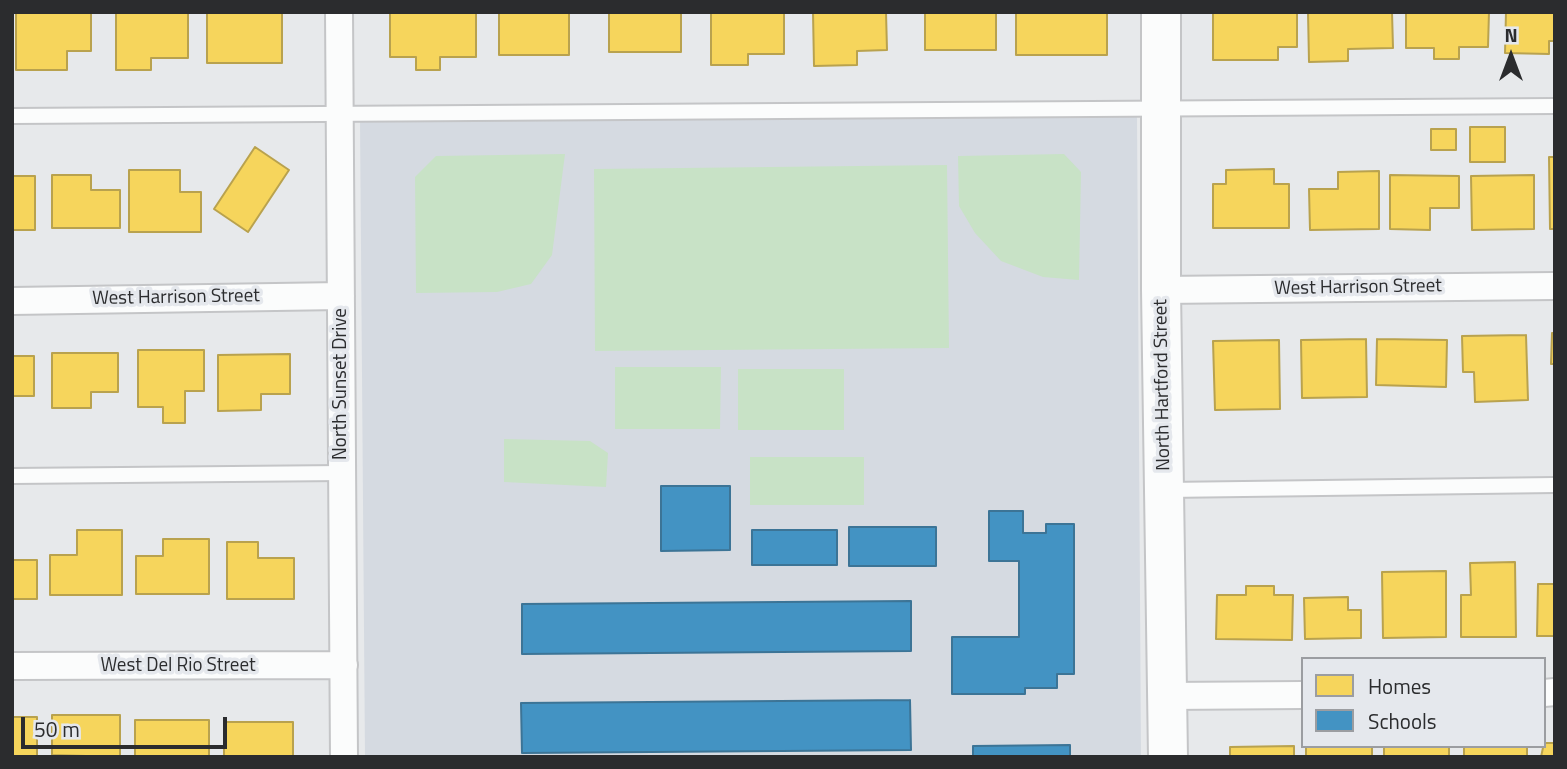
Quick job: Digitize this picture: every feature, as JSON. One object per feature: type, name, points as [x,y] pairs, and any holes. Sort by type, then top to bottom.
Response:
[{"type":"street","name":"North Sunset Drive","points":[[339,12],[344,757]]},
{"type":"street","name":"North Hartford Street","points":[[1161,12],[1161,290],[1168,757]]},
{"type":"street","name":"West Harrison Street","points":[[1161,290],[1555,286]]},
{"type":"street","name":"West Harrison Street","points":[[12,301],[341,296]]},
{"type":"street","name":"West Del Rio Street","points":[[12,666],[344,665]]},
{"type":"street","points":[[1168,696],[1301,695]]},
{"type":"lane","points":[[12,116],[1555,106]]},
{"type":"lane","points":[[12,476],[342,473]]},
{"type":"lane","points":[[1165,490],[1555,485]]},
{"type":"shaded area","points":[[1137,114],[1141,757],[365,757],[360,120]]},
{"type":"green space","points":[[565,154],[552,255],[531,284],[497,292],[416,293],[415,177],[436,156]]},
{"type":"green space","points":[[1064,154],[1081,172],[1079,280],[1043,277],[1001,261],[975,233],[959,206],[958,156]]},
{"type":"green space","points":[[947,165],[949,348],[595,351],[594,169]]},
{"type":"green space","points":[[615,367],[721,367],[720,429],[615,429]]},
{"type":"green space","points":[[738,369],[844,369],[844,430],[738,430]]},
{"type":"green space","points":[[504,439],[590,441],[608,453],[606,487],[504,482]]},
{"type":"green space","points":[[750,457],[864,457],[864,505],[750,505]]},
{"type":"building: Homes","points":[[16,12],[91,12],[91,51],[67,51],[67,70],[16,70]]},
{"type":"building: Homes","points":[[116,12],[188,12],[188,58],[151,58],[151,70],[116,70]]},
{"type":"building: Homes","points":[[207,12],[282,12],[282,63],[207,63]]},
{"type":"building: Homes","points":[[390,12],[476,12],[476,57],[440,57],[440,70],[416,70],[416,57],[390,57]]},
{"type":"building: Homes","points":[[499,12],[569,12],[569,55],[499,55]]},
{"type":"building: Homes","points":[[609,12],[681,12],[681,52],[609,52]]},
{"type":"building: Homes","points":[[711,12],[784,12],[784,54],[748,54],[748,65],[711,65]]},
{"type":"building: Homes","points":[[813,12],[886,12],[887,50],[857,51],[857,65],[814,66]]},
{"type":"building: Homes","points":[[925,12],[996,12],[996,50],[925,50]]},
{"type":"building: Homes","points":[[1016,12],[1107,12],[1107,55],[1016,55]]},
{"type":"building: Homes","points":[[1213,12],[1297,12],[1297,47],[1278,47],[1278,60],[1213,60]]},
{"type":"building: Homes","points":[[1308,12],[1392,12],[1393,48],[1348,49],[1348,61],[1309,62]]},
{"type":"building: Homes","points":[[1406,12],[1489,12],[1488,47],[1459,47],[1459,59],[1434,59],[1434,48],[1406,48]]},
{"type":"building: Homes","points":[[1506,12],[1555,12],[1555,41],[1549,41],[1549,54],[1505,53]]},
{"type":"building: Homes","points":[[1470,127],[1505,127],[1505,162],[1470,162]]},
{"type":"building: Homes","points":[[1431,129],[1456,129],[1456,150],[1431,150]]},
{"type":"building: Homes","points":[[255,147],[289,170],[248,232],[214,209]]},
{"type":"building: Homes","points":[[1549,157],[1555,157],[1555,229],[1550,229]]},
{"type":"building: Homes","points":[[1274,169],[1274,184],[1289,184],[1289,228],[1213,228],[1213,184],[1226,184],[1226,170]]},
{"type":"building: Homes","points":[[129,170],[180,170],[180,192],[201,192],[201,232],[129,232]]},
{"type":"building: Homes","points":[[1379,171],[1379,229],[1310,230],[1309,189],[1338,189],[1338,172]]},
{"type":"building: Homes","points":[[52,175],[91,175],[91,190],[120,190],[120,228],[52,228]]},
{"type":"building: Homes","points":[[1390,175],[1459,176],[1459,208],[1430,208],[1430,230],[1390,229]]},
{"type":"building: Homes","points":[[1534,175],[1534,229],[1472,230],[1471,176]]},
{"type":"building: Homes","points":[[12,176],[35,176],[35,230],[12,230]]},
{"type":"building: Homes","points":[[1552,333],[1555,333],[1555,364],[1551,364]]},
{"type":"building: Homes","points":[[1526,335],[1528,400],[1475,402],[1474,372],[1463,372],[1462,336]]},
{"type":"building: Homes","points":[[1366,339],[1367,397],[1302,398],[1301,340]]},
{"type":"building: Homes","points":[[1377,339],[1447,340],[1446,387],[1376,385]]},
{"type":"building: Homes","points":[[1279,340],[1280,409],[1215,410],[1213,341]]},
{"type":"building: Homes","points":[[138,350],[204,350],[204,391],[185,391],[185,423],[163,423],[163,407],[138,407]]},
{"type":"building: Homes","points":[[52,353],[118,353],[118,392],[91,392],[91,408],[52,408]]},
{"type":"building: Homes","points":[[290,354],[290,394],[261,394],[261,410],[218,411],[218,355]]},
{"type":"building: Homes","points":[[12,356],[34,356],[34,396],[12,396]]},
{"type":"building: Homes","points":[[77,530],[122,530],[122,595],[50,595],[50,555],[77,555]]},
{"type":"building: Homes","points":[[163,539],[209,539],[209,594],[136,594],[136,556],[163,556]]},
{"type":"building: Homes","points":[[227,542],[258,542],[258,558],[294,558],[294,599],[227,599]]},
{"type":"building: Homes","points":[[12,560],[37,560],[37,599],[12,599]]},
{"type":"building: Homes","points":[[1515,562],[1516,637],[1461,637],[1461,595],[1471,595],[1470,563]]},
{"type":"building: Homes","points":[[1446,571],[1446,637],[1383,638],[1382,572]]},
{"type":"building: Homes","points":[[1538,584],[1555,584],[1555,636],[1537,636]]},
{"type":"building: Homes","points":[[1246,586],[1274,586],[1274,595],[1293,595],[1292,640],[1216,639],[1217,595],[1246,595]]},
{"type":"building: Homes","points":[[1348,597],[1348,610],[1361,610],[1361,638],[1305,639],[1304,598]]},
{"type":"building: Homes","points":[[52,715],[120,715],[120,757],[52,755]]},
{"type":"building: Homes","points":[[12,717],[37,717],[37,756],[12,756]]},
{"type":"building: Homes","points":[[135,720],[209,720],[209,757],[135,757]]},
{"type":"building: Homes","points":[[224,722],[293,722],[293,757],[224,757]]},
{"type":"building: Homes","points":[[1546,743],[1555,743],[1555,757],[1541,757]]},
{"type":"building: Homes","points":[[1294,746],[1294,757],[1230,757],[1230,747]]},
{"type":"building: Homes","points":[[1306,748],[1372,748],[1372,757],[1306,757]]},
{"type":"building: Homes","points":[[1384,748],[1449,748],[1449,757],[1384,757]]},
{"type":"building: Homes","points":[[1464,748],[1527,748],[1527,757],[1464,757]]},
{"type":"building: Schools","points":[[661,486],[730,486],[730,550],[661,551]]},
{"type":"building: Schools","points":[[989,511],[1023,511],[1023,533],[1046,533],[1046,524],[1074,524],[1074,674],[1057,674],[1057,688],[1025,688],[1025,694],[952,694],[952,637],[1019,637],[1019,561],[989,561]]},
{"type":"building: Schools","points":[[849,527],[936,527],[936,566],[849,566]]},
{"type":"building: Schools","points":[[752,530],[837,530],[837,565],[752,565]]},
{"type":"building: Schools","points":[[911,601],[911,651],[522,654],[522,604]]},
{"type":"building: Schools","points":[[910,700],[911,750],[522,753],[521,703]]},
{"type":"building: Schools","points":[[1070,745],[1070,757],[973,757],[973,746]]}]
